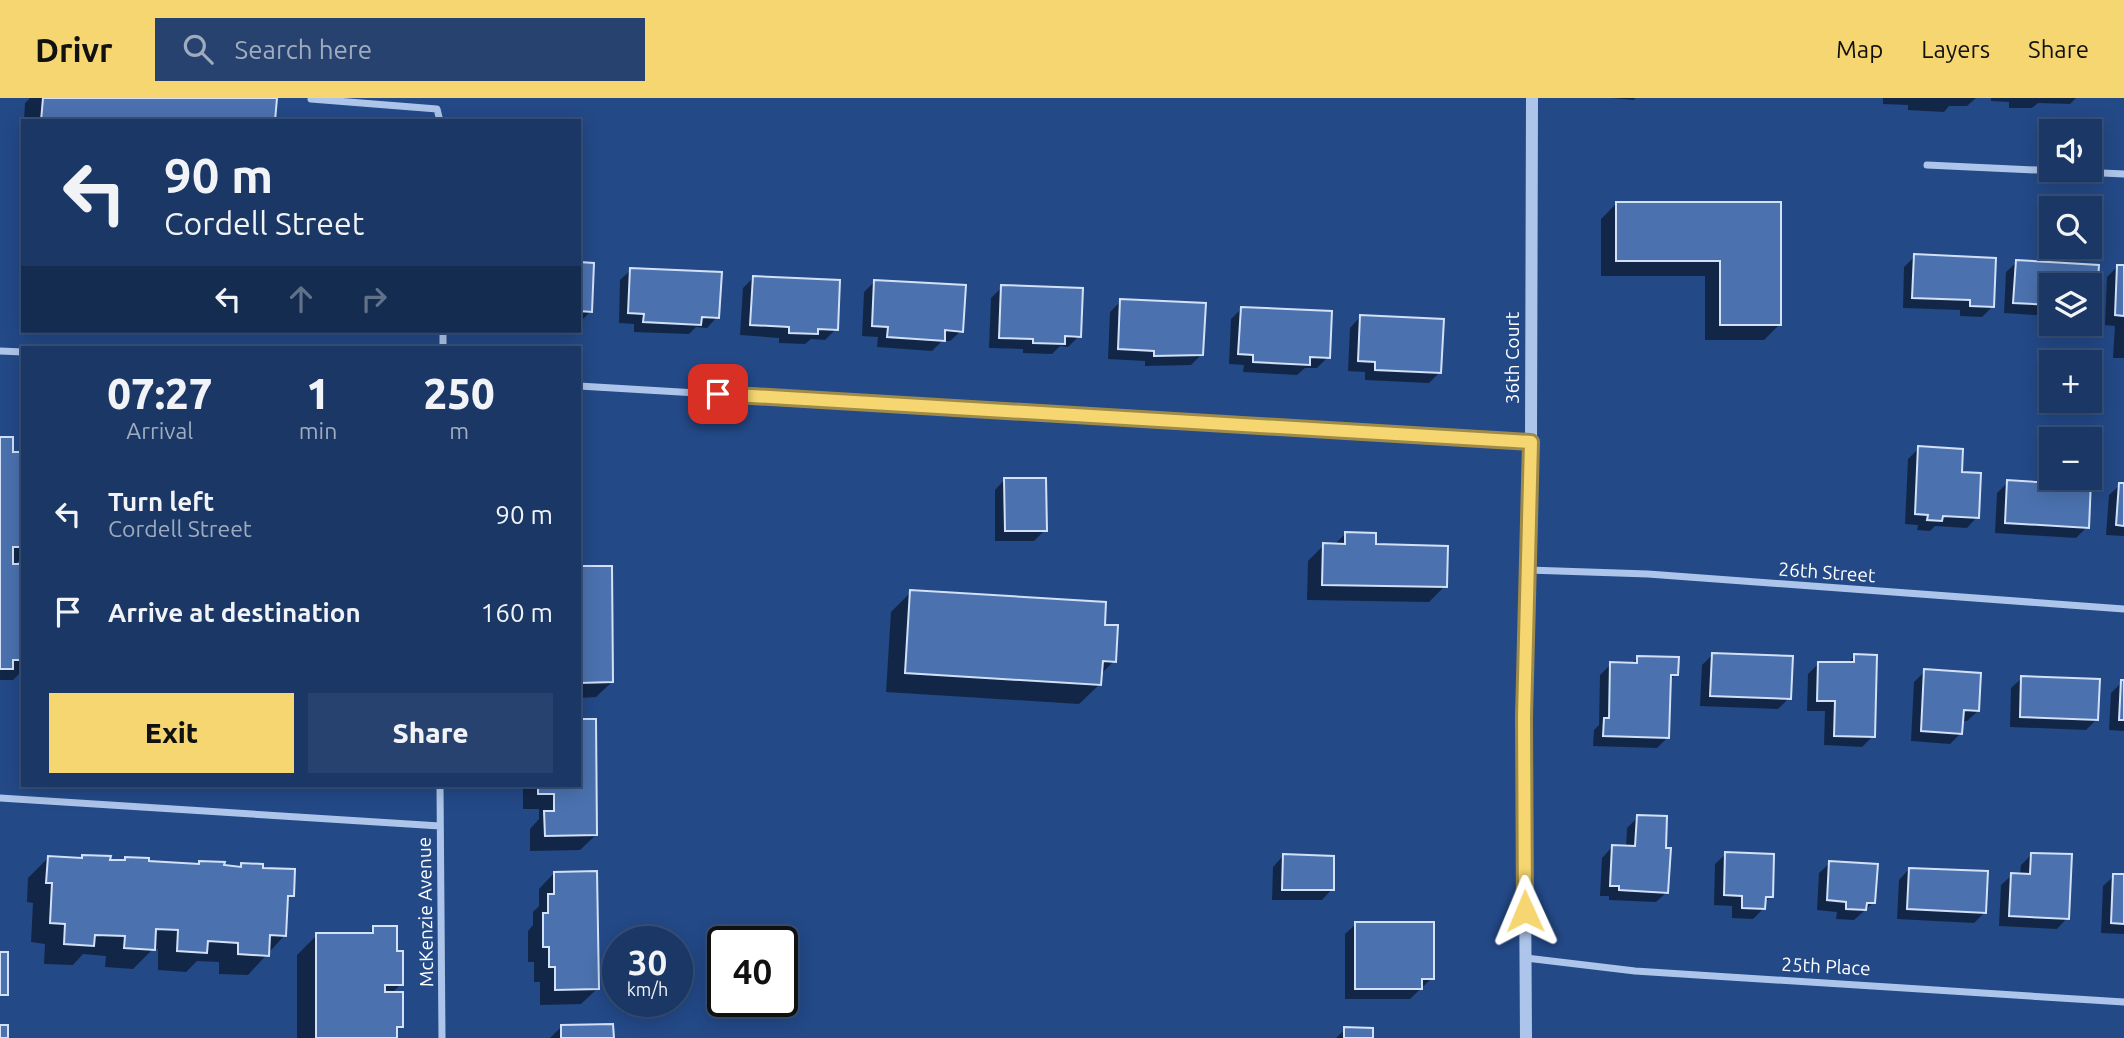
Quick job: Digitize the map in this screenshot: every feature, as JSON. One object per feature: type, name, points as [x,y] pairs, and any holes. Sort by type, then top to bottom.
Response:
[{"type":"street","name":"36th Court","points":[[1526,1038],[1524,745],[1531,442],[1532,98]]},
{"type":"street","points":[[311,99],[437,109],[440,119]]},
{"type":"street","points":[[1927,165],[2124,174]]},
{"type":"street","points":[[0,351],[21,352]]},
{"type":"street","points":[[581,386],[1531,442]]},
{"type":"street","name":"26th Street","points":[[1528,570],[1648,575],[2124,609]]},
{"type":"street","name":"McKenzie Avenue","points":[[440,787],[442,1038]]},
{"type":"street","points":[[0,798],[440,825]]},
{"type":"street","name":"25th Place","points":[[1526,958],[1635,971],[2124,1002]]},
{"type":"building","points":[[43,98],[277,98],[275,119],[41,119]]},
{"type":"building","points":[[1616,202],[1781,202],[1781,325],[1720,325],[1720,261],[1616,261]]},
{"type":"building","points":[[1914,254],[1996,258],[1994,307],[1970,306],[1970,300],[1912,298]]},
{"type":"building","points":[[2016,260],[2099,265],[2099,273],[2039,273],[2039,304],[2013,303]]},
{"type":"building","points":[[581,262],[594,263],[592,312],[581,311]]},
{"type":"building","points":[[2117,265],[2124,265],[2124,316],[2115,315]]},
{"type":"building","points":[[630,268],[722,272],[719,318],[702,317],[701,325],[643,322],[644,314],[628,313]]},
{"type":"building","points":[[753,276],[840,280],[838,330],[818,329],[818,334],[789,333],[789,327],[750,325]]},
{"type":"building","points":[[874,280],[966,285],[963,332],[945,330],[945,341],[887,337],[888,327],[872,326]]},
{"type":"building","points":[[1001,285],[1083,288],[1081,337],[1065,336],[1065,344],[999,338]]},
{"type":"building","points":[[1120,299],[1206,303],[1203,355],[1154,356],[1154,351],[1118,349]]},
{"type":"building","points":[[1241,307],[1332,311],[1330,358],[1310,357],[1310,365],[1253,362],[1253,355],[1238,354]]},
{"type":"building","points":[[1360,315],[1444,319],[1441,373],[1375,370],[1375,362],[1358,361]]},
{"type":"building","points":[[0,437],[13,437],[13,452],[21,452],[21,547],[13,547],[13,564],[21,564],[21,660],[13,660],[13,669],[0,669]]},
{"type":"building","points":[[1918,446],[1963,449],[1962,472],[1981,473],[1979,518],[1943,516],[1942,521],[1927,520],[1928,515],[1915,514]]},
{"type":"building","points":[[1004,478],[1046,478],[1047,531],[1005,531]]},
{"type":"building","points":[[2007,480],[2039,482],[2039,490],[2091,490],[2089,528],[2005,523]]},
{"type":"building","points":[[2119,483],[2124,483],[2124,526],[2116,525]]},
{"type":"building","points":[[1345,532],[1376,533],[1376,544],[1448,546],[1447,587],[1322,585],[1323,543],[1345,544]]},
{"type":"building","points":[[581,566],[612,566],[613,682],[581,683]]},
{"type":"building","points":[[910,590],[1106,602],[1105,625],[1118,625],[1116,662],[1103,661],[1101,685],[905,673]]},
{"type":"building","points":[[1712,653],[1793,656],[1791,699],[1710,696]]},
{"type":"building","points":[[1854,654],[1877,655],[1875,737],[1834,736],[1835,701],[1817,701],[1818,662],[1854,662]]},
{"type":"building","points":[[1637,656],[1679,657],[1678,675],[1671,675],[1669,738],[1603,736],[1604,718],[1609,718],[1610,662],[1637,663]]},
{"type":"building","points":[[1924,669],[1981,673],[1979,711],[1964,710],[1962,734],[1921,731]]},
{"type":"building","points":[[2021,676],[2100,679],[2098,720],[2020,717]]},
{"type":"building","points":[[2121,680],[2124,680],[2124,720],[2119,720]]},
{"type":"building","points":[[581,719],[596,719],[597,835],[545,836],[544,811],[554,811],[554,794],[538,794],[538,787],[581,787]]},
{"type":"building","points":[[1637,815],[1667,816],[1666,848],[1671,848],[1668,893],[1619,890],[1619,886],[1610,886],[1612,845],[1635,846]]},
{"type":"building","points":[[1725,852],[1774,854],[1773,897],[1766,897],[1765,909],[1742,908],[1742,896],[1724,895]]},
{"type":"building","points":[[2031,853],[2072,854],[2069,919],[2009,916],[2011,873],[2030,874]]},
{"type":"building","points":[[1283,854],[1334,856],[1334,890],[1282,890]]},
{"type":"building","points":[[82,855],[111,856],[110,860],[125,860],[125,857],[149,858],[149,861],[199,864],[199,861],[225,862],[224,865],[241,867],[241,863],[263,864],[263,868],[295,869],[294,896],[288,896],[286,936],[270,935],[269,956],[238,954],[238,943],[208,941],[207,953],[177,951],[178,930],[156,929],[155,950],[124,948],[125,936],[95,935],[94,946],[64,944],[65,924],[50,923],[52,883],[46,883],[48,856],[82,858]]},
{"type":"building","points":[[1829,861],[1878,864],[1875,903],[1867,903],[1866,910],[1846,909],[1846,902],[1827,900]]},
{"type":"building","points":[[1909,868],[1988,871],[1986,913],[1907,909]]},
{"type":"building","points":[[597,871],[599,989],[555,990],[555,967],[549,967],[549,947],[543,947],[543,913],[548,913],[548,894],[554,894],[554,872]]},
{"type":"building","points":[[2113,874],[2124,874],[2124,924],[2111,923]]},
{"type":"building","points":[[1355,922],[1434,922],[1434,979],[1422,979],[1422,989],[1355,989]]},
{"type":"building","points":[[373,926],[397,926],[397,951],[403,951],[403,985],[385,985],[385,992],[403,992],[403,1027],[397,1027],[397,1038],[316,1038],[316,933],[373,933]]},
{"type":"building","points":[[0,952],[8,952],[8,995],[0,995]]},
{"type":"building","points":[[613,1024],[614,1038],[561,1038],[561,1025]]},
{"type":"building","points":[[0,1025],[8,1025],[8,1038],[0,1038]]},
{"type":"building","points":[[1344,1027],[1373,1028],[1373,1038],[1344,1038]]},
{"type":"route","points":[[718,394],[1531,442],[1524,717],[1525,911]]}]
